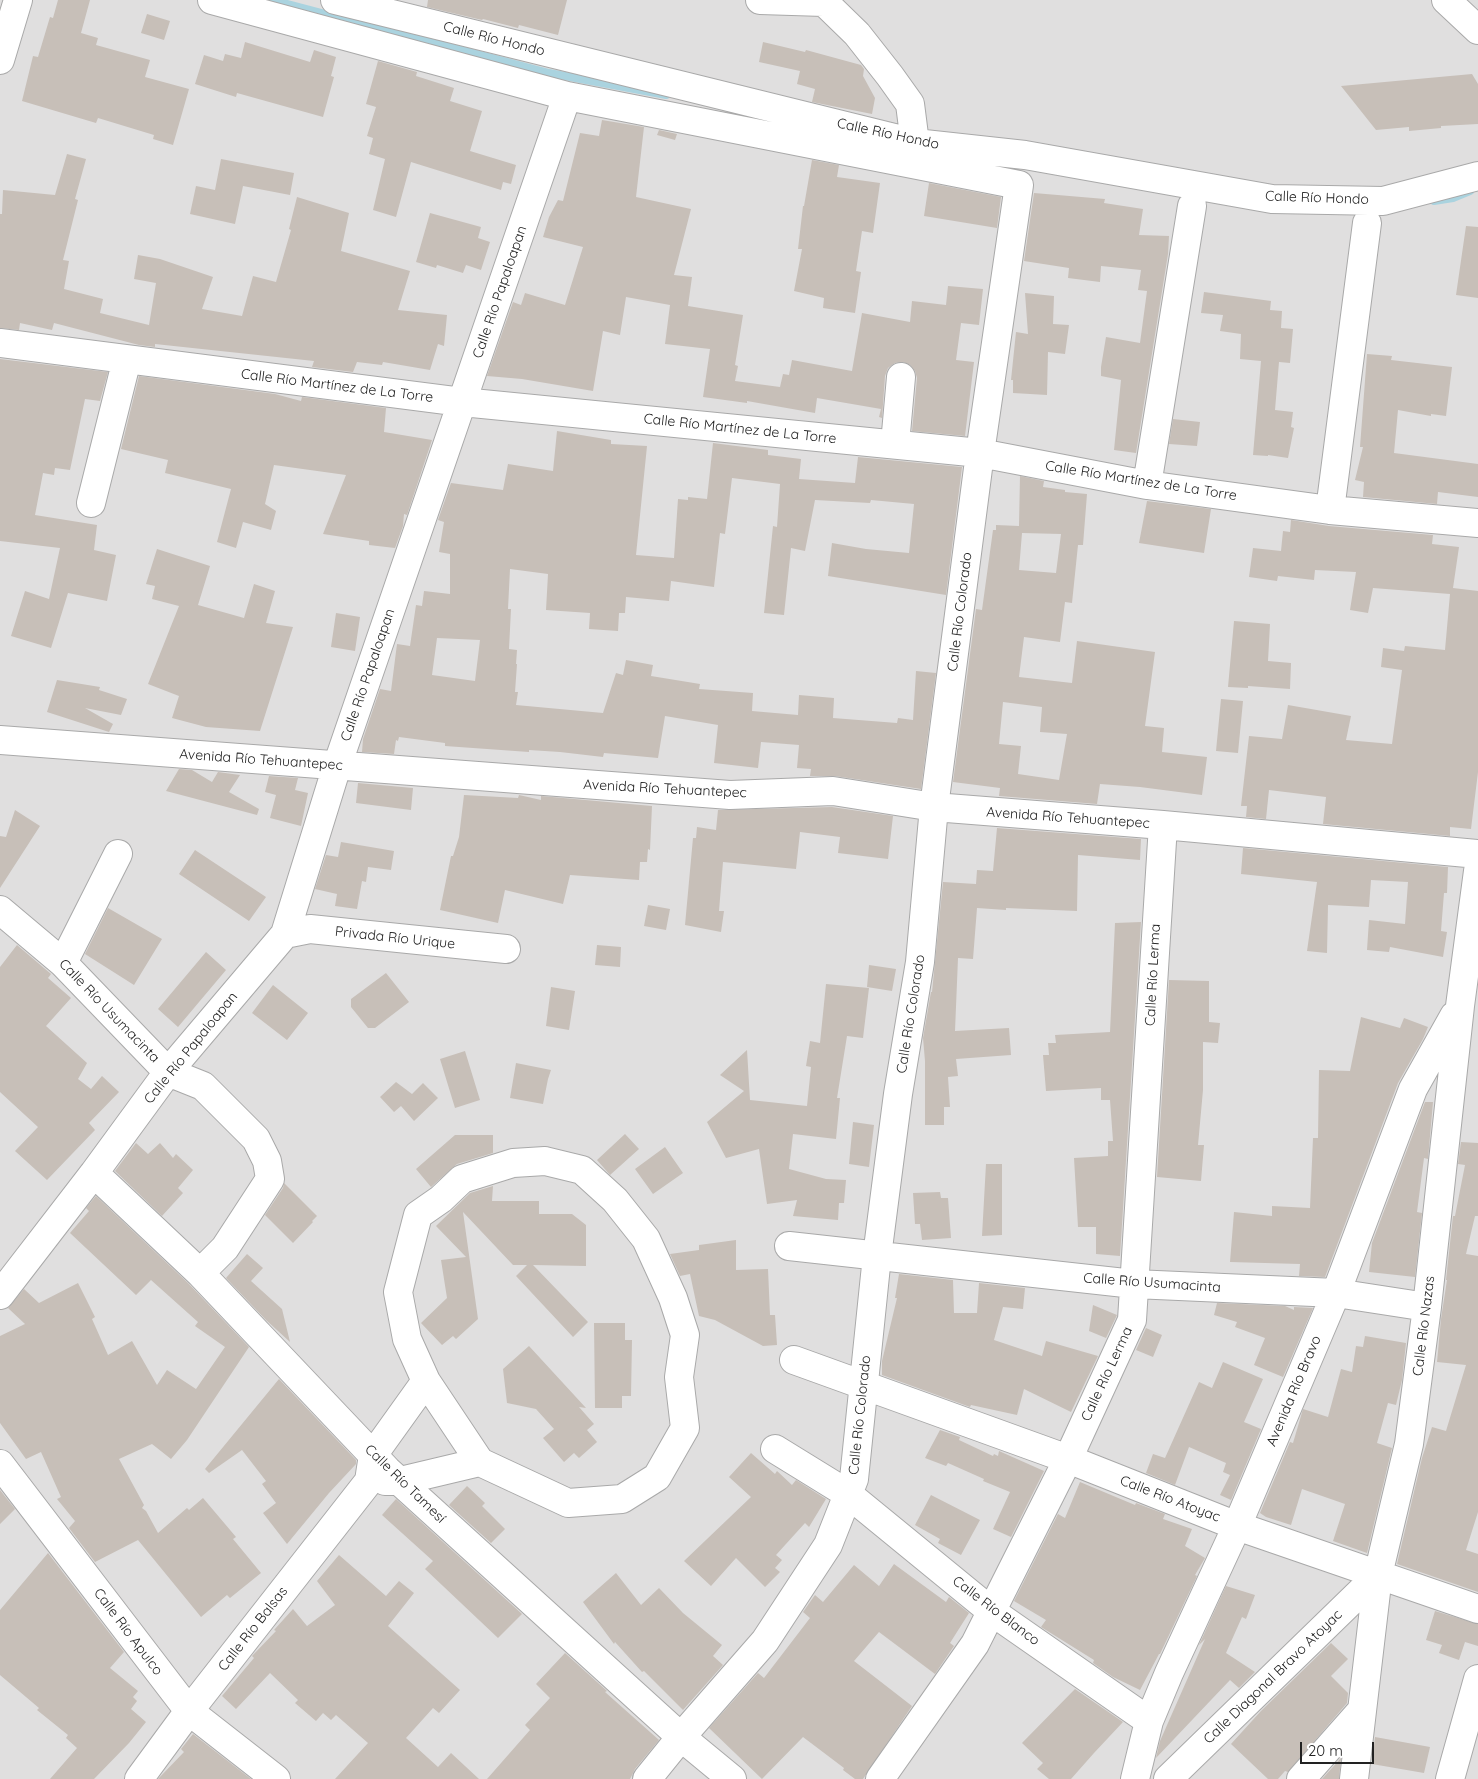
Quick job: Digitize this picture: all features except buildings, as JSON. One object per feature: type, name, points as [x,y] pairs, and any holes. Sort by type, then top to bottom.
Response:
[{"type":"street","points":[[0,60],[18,0]]},
{"type":"street","name":"Calle Río Hondo","points":[[212,0],[567,96],[1018,185]]},
{"type":"street","name":"Calle Río Hondo","points":[[334,0],[915,143],[1025,155],[1272,198],[1383,201],[1478,176]]},
{"type":"street","points":[[760,0],[813,3],[823,1],[857,34],[910,104],[915,143]]},
{"type":"street","points":[[1446,0],[1478,30]]},
{"type":"street","name":"Calle Río Papaloapan","points":[[0,1295],[94,1173],[168,1072],[285,934],[337,766],[567,96]]},
{"type":"street","name":"Calle Río Colorado","points":[[647,1779],[765,1641],[828,1544],[854,1479],[877,1256],[898,1094],[920,962],[934,807],[980,453],[1018,185]]},
{"type":"street","points":[[1147,485],[1192,206]]},
{"type":"street","points":[[1330,510],[1367,223]]},
{"type":"street","name":"Calle Río Martínez de La Torre","points":[[0,343],[462,402],[980,453],[1147,485],[1330,510],[1478,523]]},
{"type":"street","points":[[91,503],[127,359]]},
{"type":"street","points":[[895,444],[901,378]]},
{"type":"street","name":"Avenida Río Tehuantepec","points":[[0,740],[730,795],[834,791],[934,807],[1163,825],[1478,854]]},
{"type":"street","name":"Calle Río Lerma","points":[[880,1779],[975,1644],[1068,1460],[1132,1320],[1163,825]]},
{"type":"street","points":[[63,963],[118,854]]},
{"type":"street","name":"Calle Río Nazas","points":[[1354,1779],[1378,1575],[1409,1444],[1427,1307],[1460,1006],[1478,871]]},
{"type":"street","name":"Calle Río Usumacinta","points":[[0,910],[63,963],[168,1072],[204,1086],[256,1140],[268,1161],[270,1179],[225,1248],[200,1273]]},
{"type":"street","name":"Privada Río Urique","points":[[285,934],[310,929],[506,949]]},
{"type":"street","name":"Avenida Río Bravo","points":[[1135,1779],[1150,1721],[1237,1526],[1336,1293],[1413,1090],[1460,1006]]},
{"type":"street","points":[[545,1161],[582,1170],[615,1200],[646,1239],[673,1298],[686,1335],[679,1377],[685,1428],[657,1477],[622,1499],[568,1502],[480,1462],[426,1381],[408,1339],[398,1292],[418,1215],[440,1199],[462,1179],[513,1163],[545,1161]]},
{"type":"street","name":"Calle Río Tamesí","points":[[94,1173],[200,1273],[371,1468]]},
{"type":"street","name":"Calle Río Usumacinta","points":[[789,1246],[1134,1284],[1336,1293],[1427,1307]]},
{"type":"street","name":"Calle Río Atoyac","points":[[794,1360],[1068,1460],[1237,1526],[1478,1609]]},
{"type":"street","name":"Calle Río Balsas","points":[[139,1779],[371,1468],[426,1381]]},
{"type":"street","name":"Calle Río Blanco","points":[[775,1449],[848,1494],[991,1611],[1150,1721]]},
{"type":"street","points":[[371,1468],[400,1481],[480,1462]]},
{"type":"street","name":"Calle Río Apulco","points":[[0,1464],[189,1711],[276,1779]]},
{"type":"street","name":"Calle Río Tamesí","points":[[400,1481],[681,1737],[732,1779]]},
{"type":"street","name":"Calle Diagonal Bravo Atoyac","points":[[1168,1779],[1378,1575]]},
{"type":"street","points":[[1450,1778],[1478,1679]]},
{"type":"street","points":[[1301,1779],[1362,1710]]},
{"type":"shaded area","points":[[0,0],[1478,0],[1478,1779],[0,1779]]},
{"type":"waterway","points":[[272,0],[549,73],[666,95]]},
{"type":"waterway","points":[[1434,201],[1453,198],[1470,191]]}]
